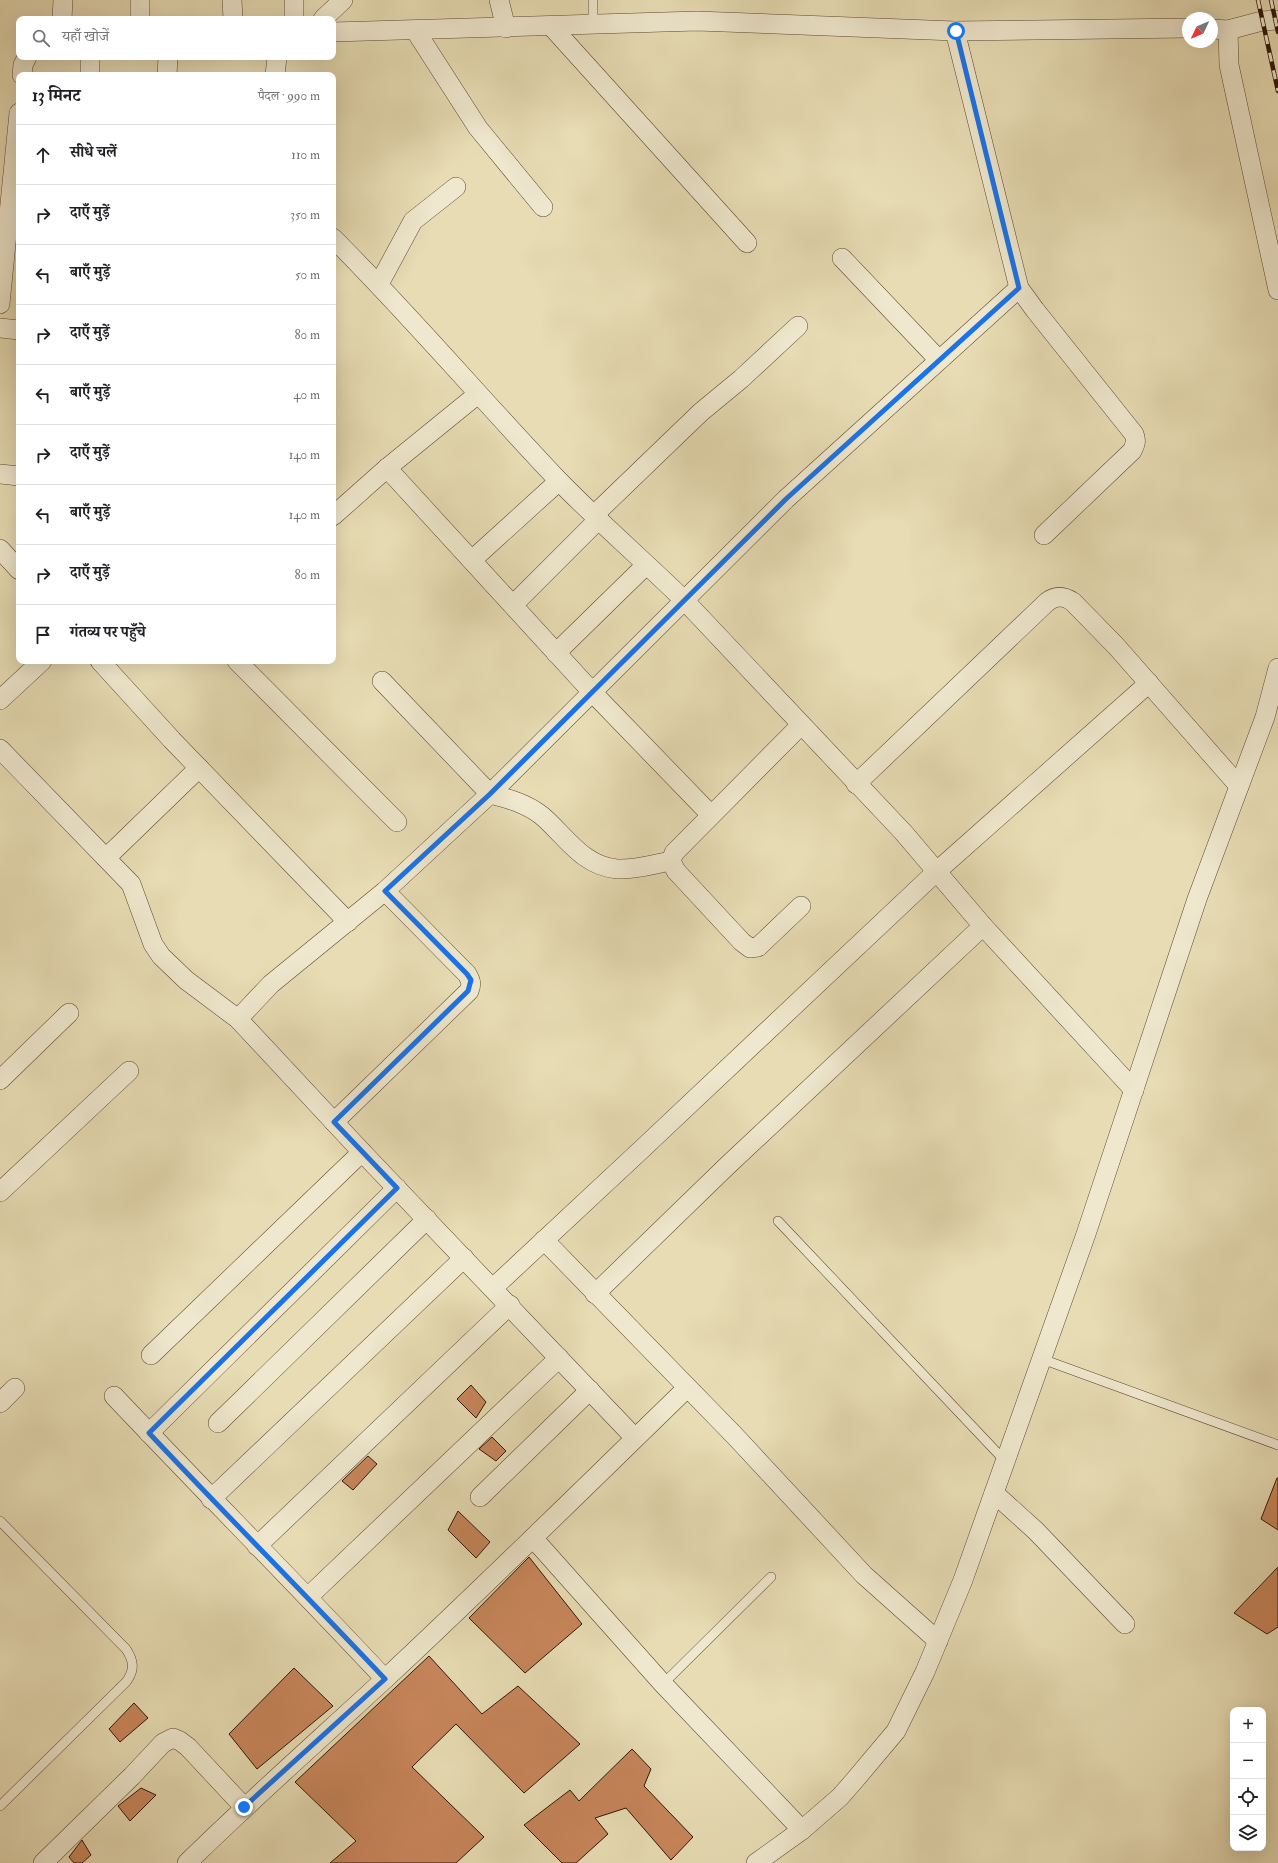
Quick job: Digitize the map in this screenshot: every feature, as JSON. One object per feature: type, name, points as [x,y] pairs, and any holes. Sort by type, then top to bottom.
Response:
[{"type":"street","points":[[62,16],[63,0]]},
{"type":"street","points":[[140,0],[140,16]]},
{"type":"street","points":[[232,0],[233,16]]},
{"type":"street","points":[[294,0],[294,16]]},
{"type":"street","points":[[326,16],[343,0]]},
{"type":"street","points":[[499,0],[506,28]]},
{"type":"street","points":[[1278,20],[1262,21],[1220,29],[1230,65],[1278,290]]},
{"type":"street","points":[[336,32],[506,28],[697,21],[956,31],[1182,28]]},
{"type":"street","points":[[551,26],[747,243]]},
{"type":"street","points":[[415,30],[478,128],[543,208]]},
{"type":"street","points":[[956,31],[1019,288],[1034,310],[1134,434],[1136,439],[1132,451],[1044,534]]},
{"type":"street","points":[[22,72],[26,60]]},
{"type":"street","points":[[90,60],[90,72]]},
{"type":"street","points":[[167,72],[168,60]]},
{"type":"street","points":[[275,72],[277,60]]},
{"type":"street","points":[[0,304],[16,143]]},
{"type":"street","points":[[379,284],[413,221],[456,187]]},
{"type":"street","points":[[336,241],[379,284],[559,481],[646,565],[686,601],[856,784],[903,832],[983,926],[1134,1090]]},
{"type":"street","points":[[842,258],[939,360]]},
{"type":"street","points":[[238,1019],[271,984],[385,891],[490,794],[686,601],[786,499],[1019,288]]},
{"type":"street","points":[[513,605],[596,517],[701,412],[741,379],[798,326]]},
{"type":"street","points":[[0,328],[16,330]]},
{"type":"street","points":[[336,513],[388,468],[478,394]]},
{"type":"street","points":[[388,468],[593,693],[712,815]]},
{"type":"street","points":[[0,474],[16,476]]},
{"type":"street","points":[[472,560],[559,481]]},
{"type":"street","points":[[0,549],[16,567]]},
{"type":"street","points":[[556,653],[646,565]]},
{"type":"street","points":[[856,784],[1052,598],[1058,597],[1067,598],[1073,602],[1148,683],[1239,786]]},
{"type":"street","points":[[0,700],[39,664]]},
{"type":"street","points":[[103,664],[199,768],[348,922]]},
{"type":"street","points":[[240,664],[397,822]]},
{"type":"street","points":[[756,1863],[802,1830],[840,1796],[896,1730],[925,1672],[963,1580],[1006,1462],[1086,1234],[1197,899],[1265,717],[1278,668]]},
{"type":"street","points":[[382,681],[490,794],[514,800],[526,805],[540,815],[575,850],[588,860],[617,869],[636,868],[671,861]]},
{"type":"street","points":[[493,1288],[936,872],[1148,683]]},
{"type":"street","points":[[801,725],[674,853],[671,861],[676,871],[742,942],[750,948],[758,947],[801,906]]},
{"type":"street","points":[[0,749],[131,884],[148,932],[160,956],[186,980],[238,1019],[362,1152],[510,1305],[635,1438]]},
{"type":"street","points":[[106,858],[199,768]]},
{"type":"street","points":[[334,1122],[468,991],[471,986],[471,980],[467,974],[385,891]]},
{"type":"street","points":[[595,1294],[727,1166],[983,926]]},
{"type":"street","points":[[0,1080],[69,1014]]},
{"type":"street","points":[[0,1192],[129,1071]]},
{"type":"street","points":[[151,1355],[362,1152]]},
{"type":"street","points":[[149,1433],[397,1188]]},
{"type":"street","points":[[218,1423],[427,1219]]},
{"type":"street","points":[[544,1240],[734,1435],[864,1575],[938,1641]]},
{"type":"street","points":[[211,1499],[464,1258]]},
{"type":"street","points":[[257,1546],[510,1305]]},
{"type":"street","points":[[308,1597],[559,1358]]},
{"type":"street","points":[[0,1403],[15,1388]]},
{"type":"street","points":[[186,1863],[244,1807],[385,1679],[687,1388]]},
{"type":"street","points":[[480,1497],[590,1390]]},
{"type":"street","points":[[114,1396],[385,1679]]},
{"type":"street","points":[[994,1493],[1036,1530],[1125,1624]]},
{"type":"street","points":[[533,1538],[663,1684],[802,1830]]},
{"type":"street","points":[[43,1863],[132,1776],[163,1743],[173,1738],[188,1747],[244,1807]]},
{"type":"lane","points":[[593,0],[593,24]]},
{"type":"lane","points":[[778,1221],[1006,1462]]},
{"type":"lane","points":[[1042,1359],[1278,1445]]},
{"type":"lane","points":[[0,1522],[126,1649],[132,1657],[134,1667],[126,1682],[0,1806]]},
{"type":"lane","points":[[663,1684],[771,1577]]},
{"type":"building","points":[[471,1385],[486,1402],[476,1418],[457,1399]]},
{"type":"building","points":[[492,1437],[506,1451],[496,1461],[479,1449]]},
{"type":"building","points":[[368,1456],[377,1464],[353,1490],[342,1481]]},
{"type":"building","points":[[1278,1478],[1278,1530],[1261,1519]]},
{"type":"building","points":[[458,1511],[490,1542],[476,1558],[448,1530]]},
{"type":"building","points":[[529,1557],[582,1624],[525,1673],[469,1618]]},
{"type":"building","points":[[1278,1567],[1278,1627],[1267,1634],[1234,1613]]},
{"type":"building","points":[[429,1656],[482,1714],[518,1686],[580,1744],[524,1793],[456,1724],[412,1767],[484,1837],[456,1863],[330,1863],[356,1841],[295,1782]]},
{"type":"building","points":[[294,1668],[333,1706],[257,1769],[229,1734]]},
{"type":"building","points":[[134,1703],[148,1718],[120,1742],[109,1729]]},
{"type":"building","points":[[632,1749],[651,1769],[644,1786],[693,1837],[671,1860],[626,1808],[595,1818],[608,1834],[576,1863],[562,1863],[524,1825],[570,1790],[579,1801]]},
{"type":"building","points":[[141,1788],[156,1795],[130,1821],[118,1806]]},
{"type":"building","points":[[82,1840],[91,1855],[82,1863],[74,1863],[69,1857]]},
{"type":"railway","points":[[1258,0],[1278,91]]},
{"type":"railway","points":[[1271,0],[1278,32]]},
{"type":"route","points":[[244,1807],[385,1679],[308,1597],[211,1499],[149,1433],[397,1188],[334,1122],[468,991],[471,986],[471,980],[467,974],[385,891],[490,794],[686,601],[786,499],[1019,288],[956,31]]}]
